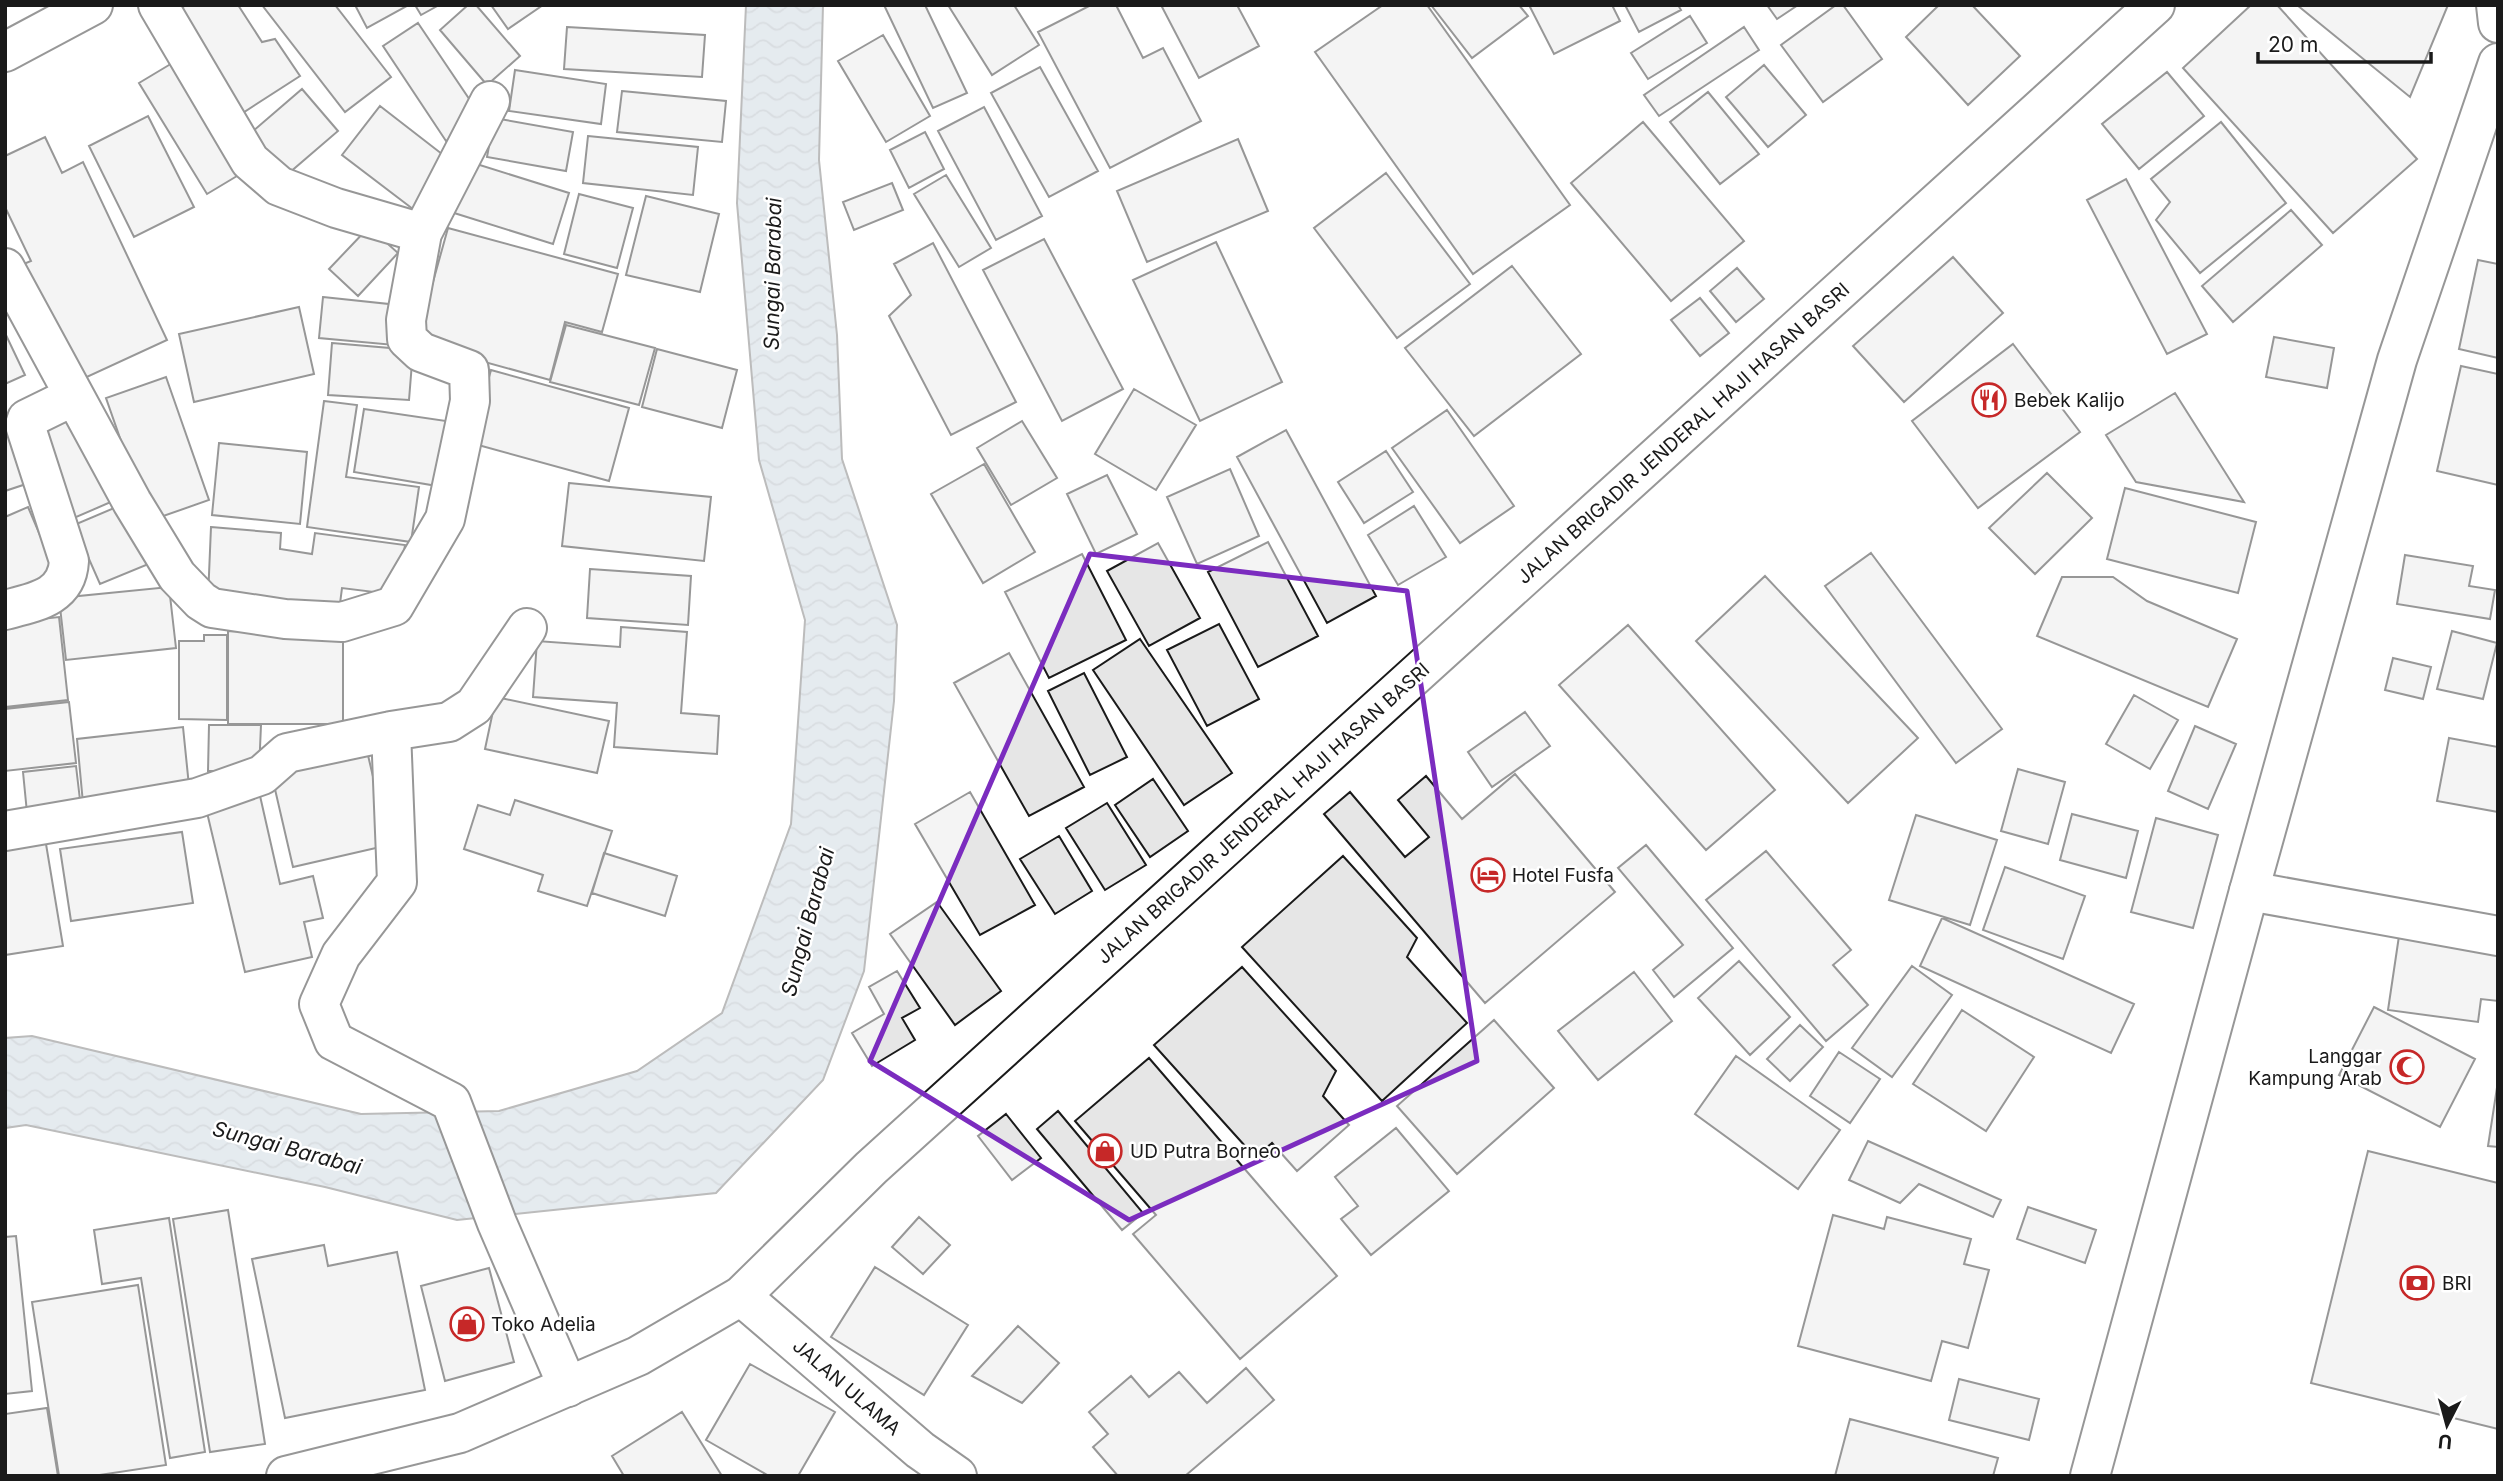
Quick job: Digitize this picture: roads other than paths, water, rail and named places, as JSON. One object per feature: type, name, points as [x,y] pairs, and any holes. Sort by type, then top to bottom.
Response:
[{"type":"street","points":[[5,52],[93,5]]},
{"type":"street","points":[[158,5],[250,160],[279,186],[336,208],[422,233]]},
{"type":"street","name":"JALAN BRIGADIR JENDERAL HAJI HASAN BASRI","points":[[286,1476],[460,1433],[638,1356],[741,1296],[871,1168],[2155,5]]},
{"type":"street","points":[[2496,5],[2498,23]]},
{"type":"street","points":[[2090,1476],[2396,360],[2498,64]]},
{"type":"street","points":[[5,268],[132,502],[171,565],[201,601],[212,608],[285,619],[341,622],[394,606],[445,519],[470,401],[468,370],[421,352],[407,339],[406,320],[422,233],[490,101]]},
{"type":"street","points":[[5,610],[37,602],[62,586],[68,576],[69,561],[25,425],[27,419],[74,396]]},
{"type":"street","points":[[5,831],[197,798],[262,775],[287,753],[449,722],[474,706],[527,628]]},
{"type":"street","points":[[391,731],[397,882],[341,955],[319,1004],[334,1041],[451,1102],[497,1223],[568,1387]]},
{"type":"street","points":[[2249,891],[2498,936]]},
{"type":"street","name":"JALAN ULAMA","points":[[741,1296],[920,1450],[957,1476]]},
{"type":"water","name":"Sungai Barabai","points":[[746,5],[823,5],[819,160],[837,335],[842,459],[897,625],[894,701],[864,971],[823,1080],[716,1193],[457,1220],[325,1187],[26,1125],[5,1128],[5,1038],[32,1036],[361,1114],[499,1111],[637,1071],[722,1013],[791,824],[805,620],[759,460],[737,203]]},
{"type":"place","name":"Bebek Kalijo","points":[[1989,400]]},
{"type":"place","name":"Hotel Fusfa","points":[[1488,875]]},
{"type":"place","name":"Langgar Kampung Arab","points":[[2407,1067]]},
{"type":"place","name":"UD Putra Borneo","points":[[1105,1151]]},
{"type":"place","name":"BRI","points":[[2417,1283]]},
{"type":"place","name":"Toko Adelia","points":[[467,1324]]}]
